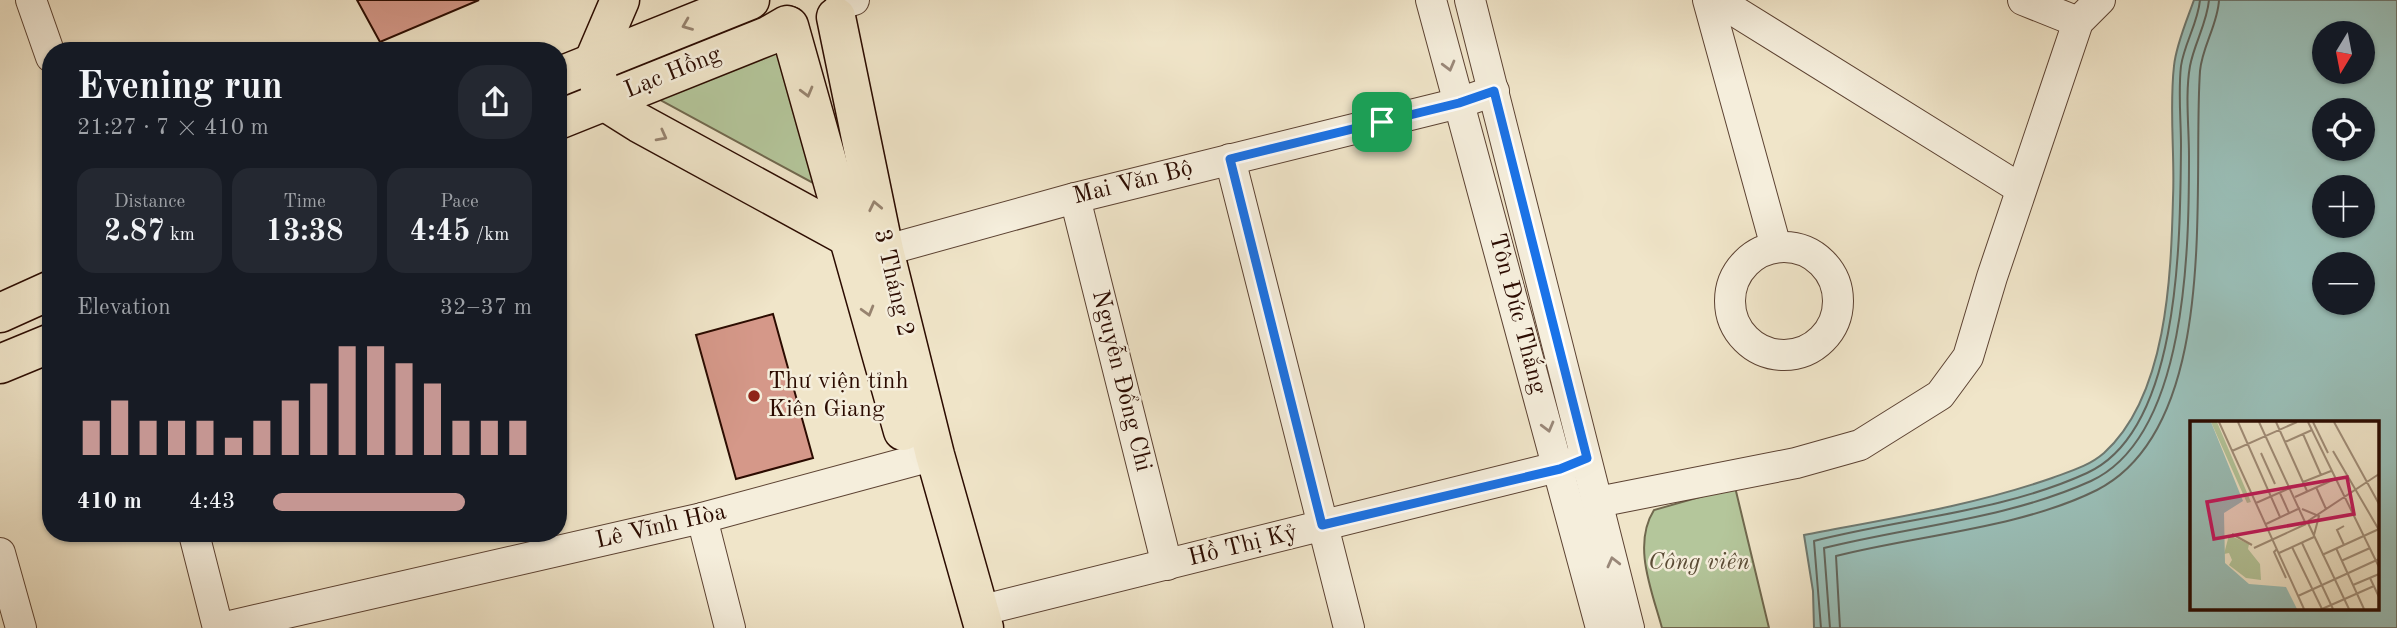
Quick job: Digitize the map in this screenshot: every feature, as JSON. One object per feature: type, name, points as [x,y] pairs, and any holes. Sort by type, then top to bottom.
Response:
[{"type":"main road","points":[[620,0],[593,63],[604,101],[639,124],[861,249]]},
{"type":"main road","name":"Lạc Hồng","points":[[567,73],[750,0]]},
{"type":"main road","points":[[783,17],[801,31],[814,31],[826,26],[843,5]]},
{"type":"main road","name":"3 Tháng 2","points":[[843,5],[861,249]]},
{"type":"main road","name":"Lạc Hồng","points":[[567,116],[768,36],[783,17]]},
{"type":"main road","name":"3 Tháng 2","points":[[783,17],[861,249],[974,622]]},
{"type":"main road","points":[[0,313],[42,294]]},
{"type":"main road","points":[[0,364],[42,347]]},
{"type":"street","points":[[31,0],[46,42]]},
{"type":"street","name":"Tôn Đức Thắng","points":[[1431,0],[1459,103],[1573,464],[1598,502],[1629,628]]},
{"type":"street","name":"Tôn Đức Thắng","points":[[1470,0],[1494,91],[1573,464],[1601,628]]},
{"type":"street","points":[[1708,0],[1776,247]]},
{"type":"street","points":[[1717,0],[2021,189]]},
{"type":"street","points":[[2023,0],[2078,22]]},
{"type":"street","points":[[1598,502],[1796,463],[1860,445],[1940,395],[1968,357],[2078,22],[2100,0]]},
{"type":"street","name":"Mai Văn Bộ","points":[[861,249],[1459,103],[1494,91]]},
{"type":"street","points":[[1230,159],[1349,628]]},
{"type":"street","name":"Nguyễn Đổng Chi","points":[[1075,198],[1167,565]]},
{"type":"street","name":"Lê Vĩnh Hòa","points":[[567,540],[702,518],[923,458]]},
{"type":"street","name":"Hồ Thị Kỷ","points":[[974,622],[1167,565],[1573,464]]},
{"type":"street","points":[[702,518],[730,628]]},
{"type":"street","points":[[196,542],[220,628]]},
{"type":"street","name":"Lê Vĩnh Hòa","points":[[220,628],[540,544]]},
{"type":"street","points":[[0,553],[21,628]]},
{"type":"green space","points":[[784,39],[826,190],[649,94]]},
{"type":"green space","name":"Công viên","points":[[1735,487],[1769,628],[1662,628],[1649,584],[1644,553],[1648,524],[1654,510]]},
{"type":"water","points":[[2194,0],[2397,0],[2397,628],[1814,628],[1813,591],[1804,535],[1960,504],[2022,488],[2080,468],[2098,458],[2125,429],[2141,400],[2153,368],[2167,298],[2172,229],[2172,99],[2175,58]]},
{"type":"building","points":[[357,0],[479,0],[380,42]]},
{"type":"building","name":"Thư viện tỉnh Kiên Giang","points":[[773,314],[813,458],[736,479],[696,335]]},
{"type":"place","name":"Thư viện tỉnh Kiên Giang","points":[[754,396]]},
{"type":"route","points":[[1494,91],[1587,458],[1560,469],[1322,525],[1230,159],[1382,122],[1459,103],[1494,91]]}]
